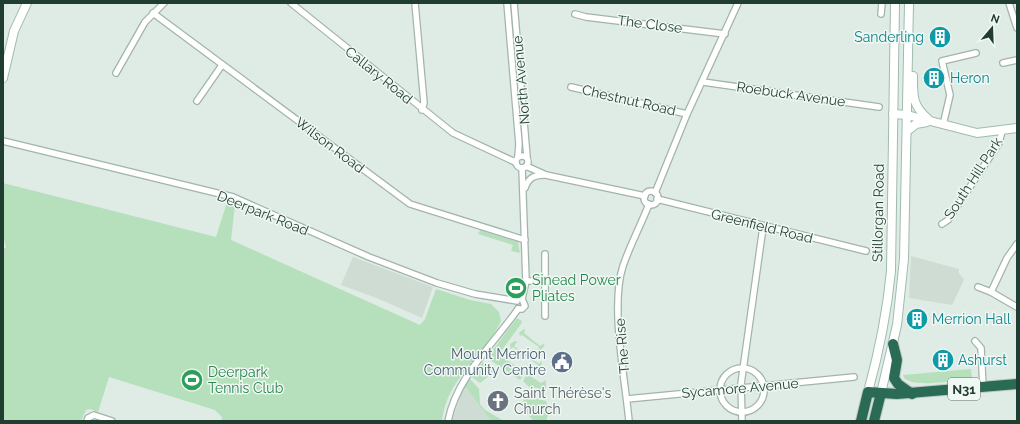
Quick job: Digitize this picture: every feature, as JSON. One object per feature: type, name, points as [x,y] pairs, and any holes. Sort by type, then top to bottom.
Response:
[{"type":"highway","points":[[893,344],[897,360],[894,378],[898,384],[912,394]]},
{"type":"highway","name":"N31","points":[[868,392],[912,394],[1017,384]]},
{"type":"highway","name":"Stillorgan Road","points":[[861,421],[868,392]]},
{"type":"highway","name":"Stillorgan Road","points":[[874,421],[881,393]]},
{"type":"main road","points":[[3,78],[4,68],[14,31],[27,3]]},
{"type":"main road","name":"Stillorgan Road","points":[[868,392],[888,306],[891,271],[895,3]]},
{"type":"main road","name":"Stillorgan Road","points":[[881,393],[893,344],[904,259],[909,3]]},
{"type":"main road","points":[[908,61],[913,69],[913,96],[916,105],[920,112],[932,122]]},
{"type":"main road","points":[[894,83],[902,88],[908,84]]},
{"type":"main road","points":[[893,114],[907,115],[978,133],[1002,132],[1017,128]]},
{"type":"main road","points":[[907,131],[916,124],[932,122]]},
{"type":"main road","points":[[875,367],[880,371],[887,364],[893,344]]},
{"type":"street","points":[[116,73],[145,22],[164,3]]},
{"type":"street","name":"Callary Road","points":[[291,3],[422,110],[453,133],[515,162]]},
{"type":"street","points":[[415,3],[424,103],[422,110]]},
{"type":"street","name":"North Avenue","points":[[507,3],[519,144],[518,156]]},
{"type":"street","name":"North Avenue","points":[[514,3],[527,158]]},
{"type":"street","points":[[645,196],[646,202],[649,204],[655,203],[658,200],[655,193],[687,114],[738,3]]},
{"type":"street","points":[[881,14],[882,3]]},
{"type":"street","points":[[1009,3],[1017,28]]},
{"type":"street","name":"Wilson Road","points":[[153,13],[410,204],[525,240]]},
{"type":"street","name":"The Close","points":[[575,14],[586,17],[725,34]]},
{"type":"street","points":[[943,124],[950,95],[942,61],[976,53]]},
{"type":"street","points":[[1003,63],[1017,60]]},
{"type":"street","points":[[197,101],[222,65]]},
{"type":"street","name":"Roebuck Avenue","points":[[703,82],[878,106]]},
{"type":"street","name":"Chestnut Road","points":[[571,87],[687,114]]},
{"type":"street","name":"South Hill Park","points":[[942,224],[948,220],[999,143],[1002,132]]},
{"type":"street","name":"Deerpark Road","points":[[3,141],[233,197],[369,257],[437,283],[475,294],[520,300]]},
{"type":"street","points":[[448,421],[452,403],[465,378],[518,308],[516,305],[520,300],[526,281],[524,167],[528,163],[527,158],[524,155],[518,156],[515,162],[517,166],[524,167],[546,176],[645,196]]},
{"type":"street","points":[[524,189],[528,180],[532,177],[546,176]]},
{"type":"street","points":[[645,196],[649,192],[655,193]]},
{"type":"street","name":"Greenfield Road","points":[[658,200],[763,227],[866,251]]},
{"type":"street","name":"The Rise","points":[[629,421],[618,312],[619,286],[623,267],[649,204]]},
{"type":"street","points":[[742,421],[740,388],[763,227]]},
{"type":"street","points":[[991,292],[1007,258],[1017,244]]},
{"type":"street","points":[[545,254],[545,316]]},
{"type":"street","points":[[526,281],[546,281]]},
{"type":"street","points":[[978,286],[1017,307]]},
{"type":"street","points":[[518,308],[525,307],[525,303],[520,300]]},
{"type":"street","points":[[975,341],[981,348],[983,387]]},
{"type":"street","points":[[743,366],[749,368],[759,376],[764,386],[763,398],[760,404],[749,411],[742,412],[731,409],[726,405],[720,390],[727,373],[736,367],[743,366]]},
{"type":"street","name":"Sycamore Avenue","points":[[627,399],[854,377]]},
{"type":"street","points":[[88,419],[94,415],[112,421]]},
{"type":"shaded area","points":[[911,256],[959,269],[959,273],[964,280],[952,305],[909,298]]},
{"type":"shaded area","points":[[353,257],[433,287],[422,318],[379,299],[341,285]]},
{"type":"shaded area","points":[[464,385],[491,421],[452,421]]},
{"type":"green space","points":[[3,183],[216,237],[227,202],[235,205],[231,240],[420,325],[425,319],[436,289],[470,300],[491,304],[499,312],[501,321],[494,334],[458,380],[445,406],[442,421],[221,421],[222,417],[215,410],[109,377],[98,412],[90,409],[86,410],[81,421],[3,421],[3,248],[6,248],[3,235]]},
{"type":"green space","points":[[480,230],[518,242],[520,253],[511,251],[513,245],[478,234]]},
{"type":"green space","points":[[517,318],[522,321],[521,324],[499,354],[525,373],[520,380],[487,358]]},
{"type":"green space","points":[[524,329],[524,333],[540,346],[543,344],[545,345],[540,351],[538,350],[539,347],[522,335],[520,336],[519,333]]},
{"type":"green space","points":[[515,341],[517,342],[514,346],[539,364],[541,361],[542,364],[538,369],[536,368],[538,365],[513,347],[511,349],[510,344]]},
{"type":"green space","points":[[483,362],[494,372],[480,383],[472,377]]},
{"type":"green space","points":[[971,369],[972,379],[934,383],[913,382],[906,380],[903,375]]},
{"type":"green space","points":[[527,374],[541,383],[546,380],[546,390],[529,387],[523,381]]},
{"type":"green space","points":[[470,379],[479,389],[480,404],[485,410],[504,421],[491,421],[464,385]]},
{"type":"green space","points":[[528,396],[546,401],[549,413],[546,421],[534,421],[527,413],[524,408],[523,401],[524,397]]},
{"type":"place","name":"Sanderling","points":[[940,37]]},
{"type":"place","name":"Heron","points":[[934,78]]},
{"type":"place","name":"Sinead Power Pliates","points":[[516,288]]},
{"type":"place","name":"Merrion Hall","points":[[917,319]]},
{"type":"place","name":"Ashurst","points":[[943,360]]},
{"type":"place","name":"Mount Merrion Community Centre","points":[[562,362]]},
{"type":"place","name":"Deerpark Tennis Club","points":[[192,380]]},
{"type":"place","name":"Saint Thérèse's Church","points":[[498,401]]}]
